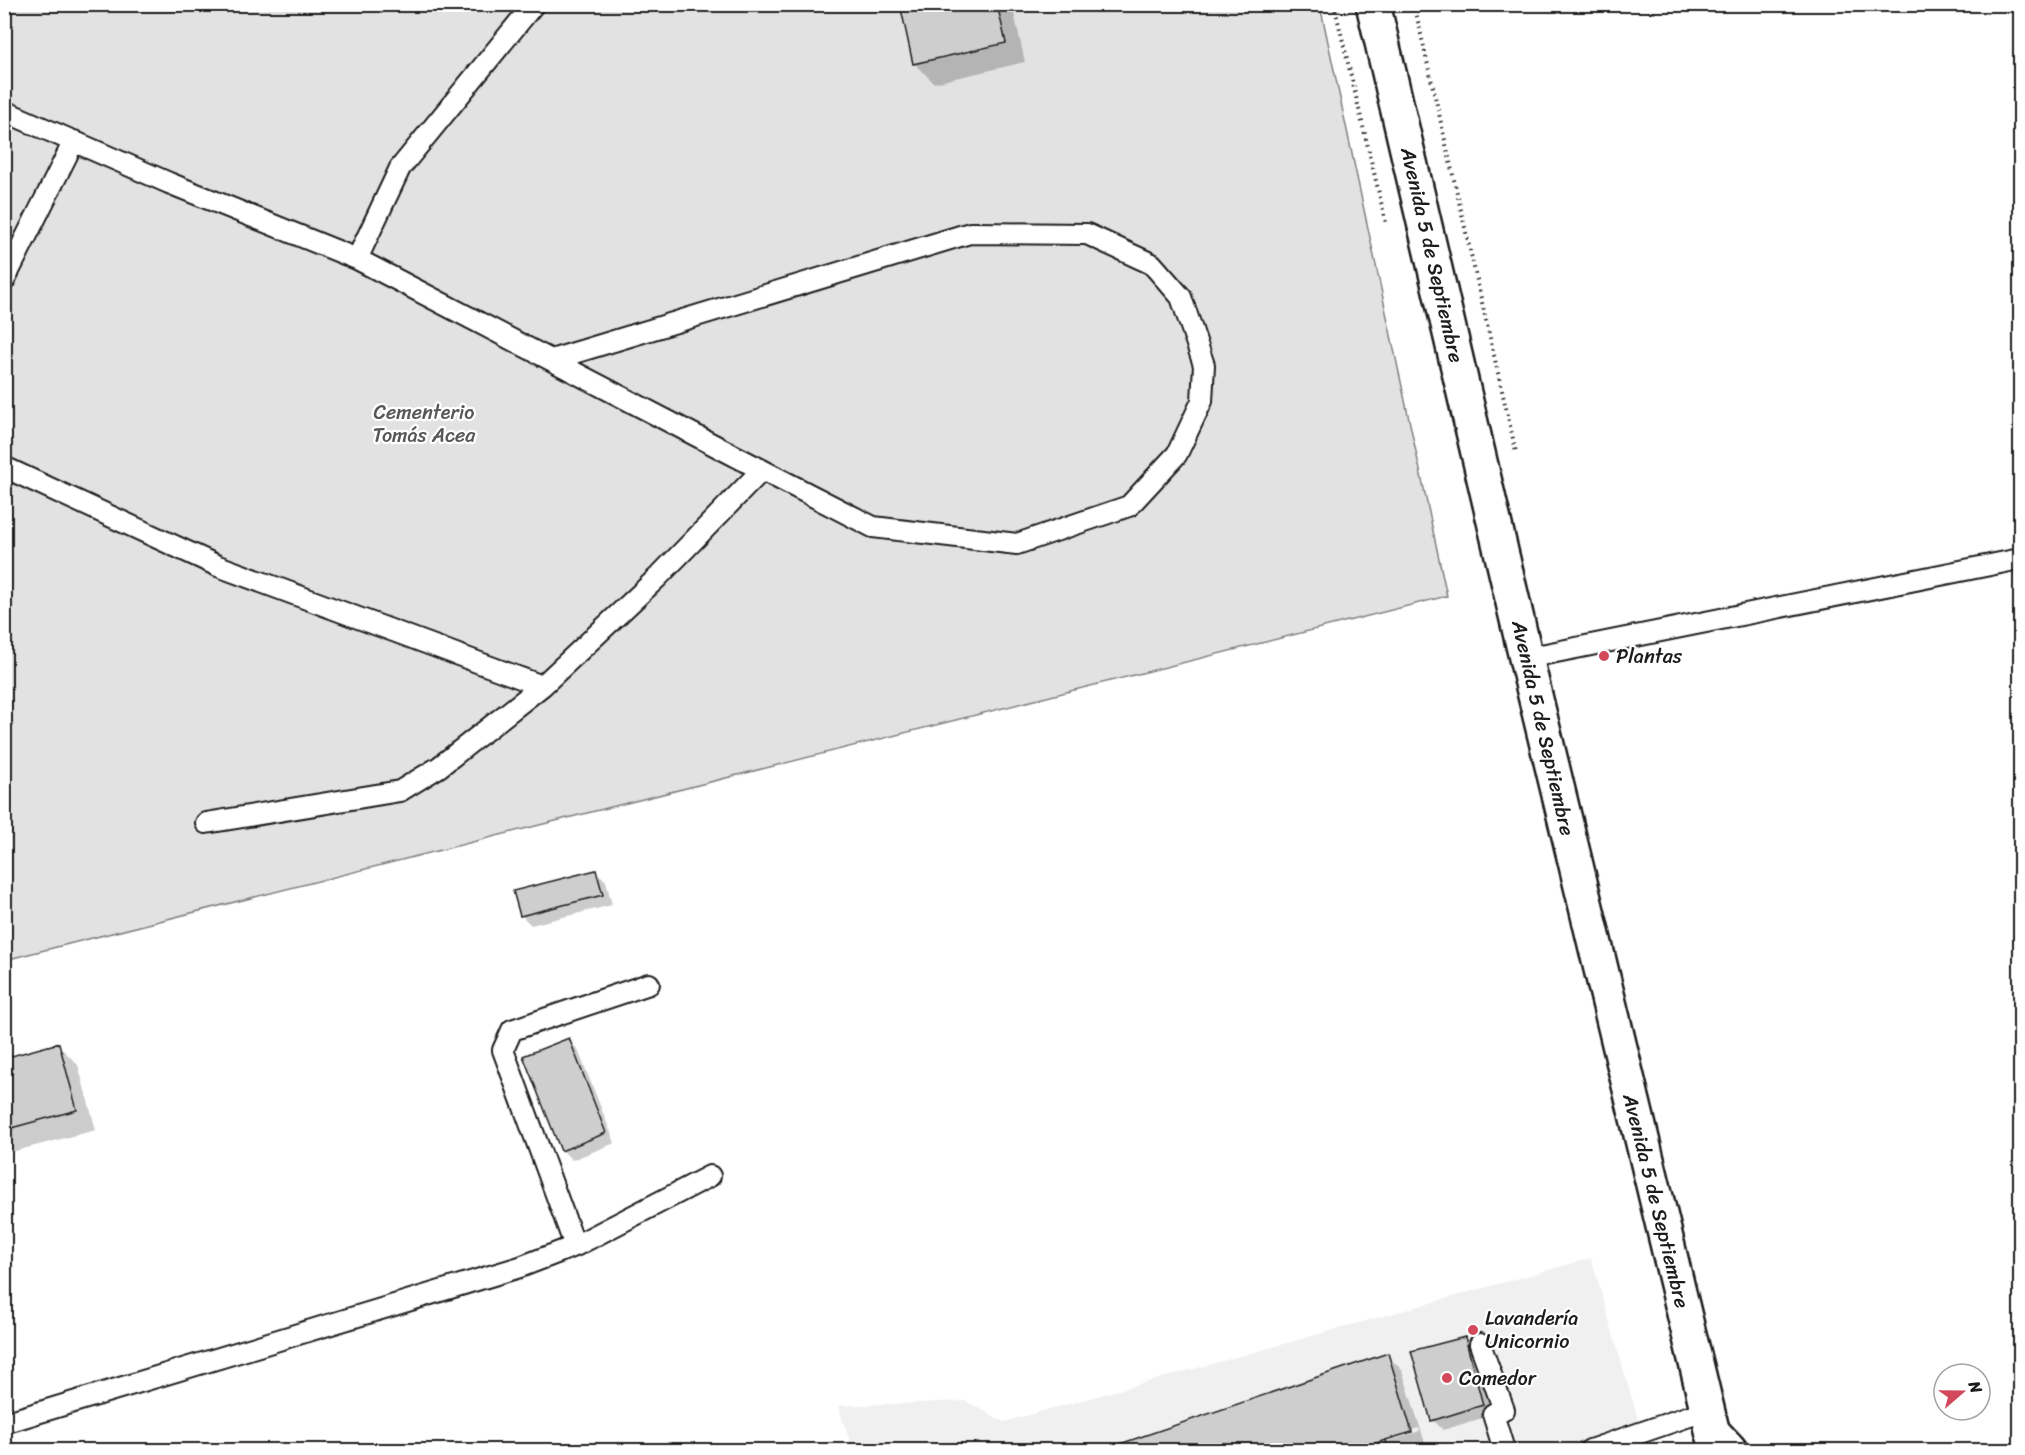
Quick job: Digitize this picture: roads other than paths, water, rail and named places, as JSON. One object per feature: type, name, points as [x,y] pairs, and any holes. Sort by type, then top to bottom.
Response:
[{"type":"main road","name":"Avenida 5 de Septiembre","points":[[1374,4],[1526,658],[1717,1435]]},
{"type":"lane","points":[[357,259],[400,168],[534,4]]},
{"type":"lane","points":[[4,111],[169,183],[357,259],[762,470],[873,527],[1017,544],[1129,506],[1177,454],[1202,401],[1204,366],[1181,297],[1174,289],[1152,264],[1088,234],[970,233],[551,360]]},
{"type":"lane","points":[[4,281],[74,141]]},
{"type":"lane","points":[[4,467],[218,566],[542,686]]},
{"type":"lane","points":[[206,823],[400,791],[439,767],[542,686],[657,578],[762,470]]},
{"type":"lane","points":[[1526,658],[2020,559]]},
{"type":"lane","points":[[575,1246],[503,1050],[512,1030],[649,984]]},
{"type":"lane","points":[[4,1423],[509,1270],[575,1246],[710,1176]]},
{"type":"lane","points":[[1480,1344],[1504,1410],[1493,1414],[1504,1450]]},
{"type":"lane","points":[[1590,1450],[1717,1435]]},
{"type":"place","name":"Plantas","points":[[1604,656]]},
{"type":"place","name":"Lavandería Unicornio","points":[[1473,1330]]},
{"type":"place","name":"Comedor","points":[[1447,1378]]},
{"type":"park label","name":"Cementerio Tomás Acea","points":[[424,424]]}]
